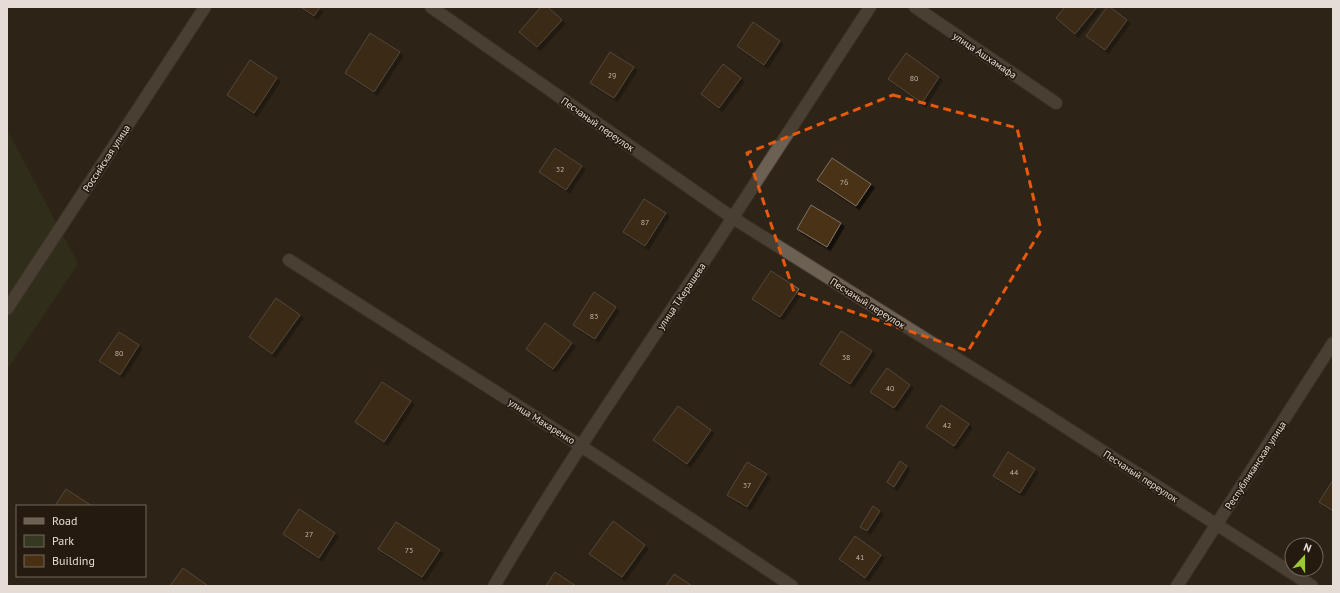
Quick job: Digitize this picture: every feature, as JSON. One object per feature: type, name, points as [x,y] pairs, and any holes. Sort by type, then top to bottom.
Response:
[{"type":"street","name":"Российская улица","points":[[7,309],[205,7]]},
{"type":"street","name":"Песчаный переулок","points":[[431,7],[732,218],[1042,412],[1312,586]]},
{"type":"street","name":"улица Т.Керашева","points":[[494,586],[581,446],[870,7]]},
{"type":"street","name":"улица Ашхамафа","points":[[915,7],[1056,103]]},
{"type":"street","name":"улица Макаренко","points":[[289,260],[581,446],[792,586]]},
{"type":"street","name":"Республиканская улица","points":[[1177,586],[1333,343]]},
{"type":"highlighted area","points":[[893,95],[1017,128],[1041,230],[968,351],[794,292],[747,153]]},
{"type":"green space","points":[[7,130],[78,264],[7,370]]},
{"type":"building","points":[[301,7],[320,7],[314,16]]},
{"type":"building","points":[[541,7],[548,7],[562,20],[537,47],[519,32]]},
{"type":"building","points":[[1065,7],[1097,7],[1075,34],[1056,18]]},
{"type":"building","points":[[1107,7],[1110,7],[1127,20],[1105,50],[1086,36]]},
{"type":"building","points":[[753,22],[780,41],[764,65],[737,46]]},
{"type":"building","points":[[370,33],[400,52],[374,92],[345,73]]},
{"type":"building","points":[[610,52],[634,67],[614,98],[590,83]]},
{"type":"building","points":[[906,53],[939,77],[922,103],[888,79]]},
{"type":"building","points":[[250,60],[277,78],[254,113],[227,95]]},
{"type":"building","points":[[723,64],[741,78],[719,108],[701,94]]},
{"type":"building","points":[[555,148],[582,166],[566,190],[539,172]]},
{"type":"building","points":[[832,158],[871,184],[856,206],[817,180]]},
{"type":"building","points":[[644,199],[666,213],[645,246],[623,232]]},
{"type":"building","points":[[811,205],[841,223],[827,247],[797,229]]},
{"type":"building","points":[[771,271],[799,289],[780,317],[752,299]]},
{"type":"building","points":[[594,292],[616,307],[595,339],[573,325]]},
{"type":"building","points":[[276,298],[300,315],[272,354],[249,337]]},
{"type":"building","points":[[545,323],[572,343],[553,369],[526,349]]},
{"type":"building","points":[[841,331],[872,351],[850,384],[820,364]]},
{"type":"building","points":[[119,332],[139,345],[120,375],[99,361]]},
{"type":"building","points":[[887,368],[910,385],[894,408],[870,392]]},
{"type":"building","points":[[382,382],[411,401],[384,442],[355,422]]},
{"type":"building","points":[[941,405],[969,424],[954,446],[926,427]]},
{"type":"building","points":[[678,406],[711,430],[687,464],[653,440]]},
{"type":"building","points":[[1008,452],[1035,469],[1020,493],[993,476]]},
{"type":"building","points":[[900,461],[907,466],[894,487],[887,482]]},
{"type":"building","points":[[747,462],[767,474],[747,507],[727,495]]},
{"type":"building","points":[[1333,480],[1333,511],[1319,502]]},
{"type":"building","points":[[66,489],[90,505],[56,505]]},
{"type":"building","points":[[873,506],[880,511],[867,531],[860,527]]},
{"type":"building","points":[[299,509],[335,533],[319,558],[283,534]]},
{"type":"building","points":[[613,521],[645,545],[622,577],[589,554]]},
{"type":"building","points":[[396,522],[440,550],[422,577],[378,549]]},
{"type":"building","points":[[855,536],[881,555],[865,578],[839,559]]},
{"type":"building","points":[[183,568],[208,586],[170,586]]},
{"type":"building","points":[[555,572],[576,586],[546,586]]},
{"type":"building","points":[[674,574],[692,586],[666,586]]}]
